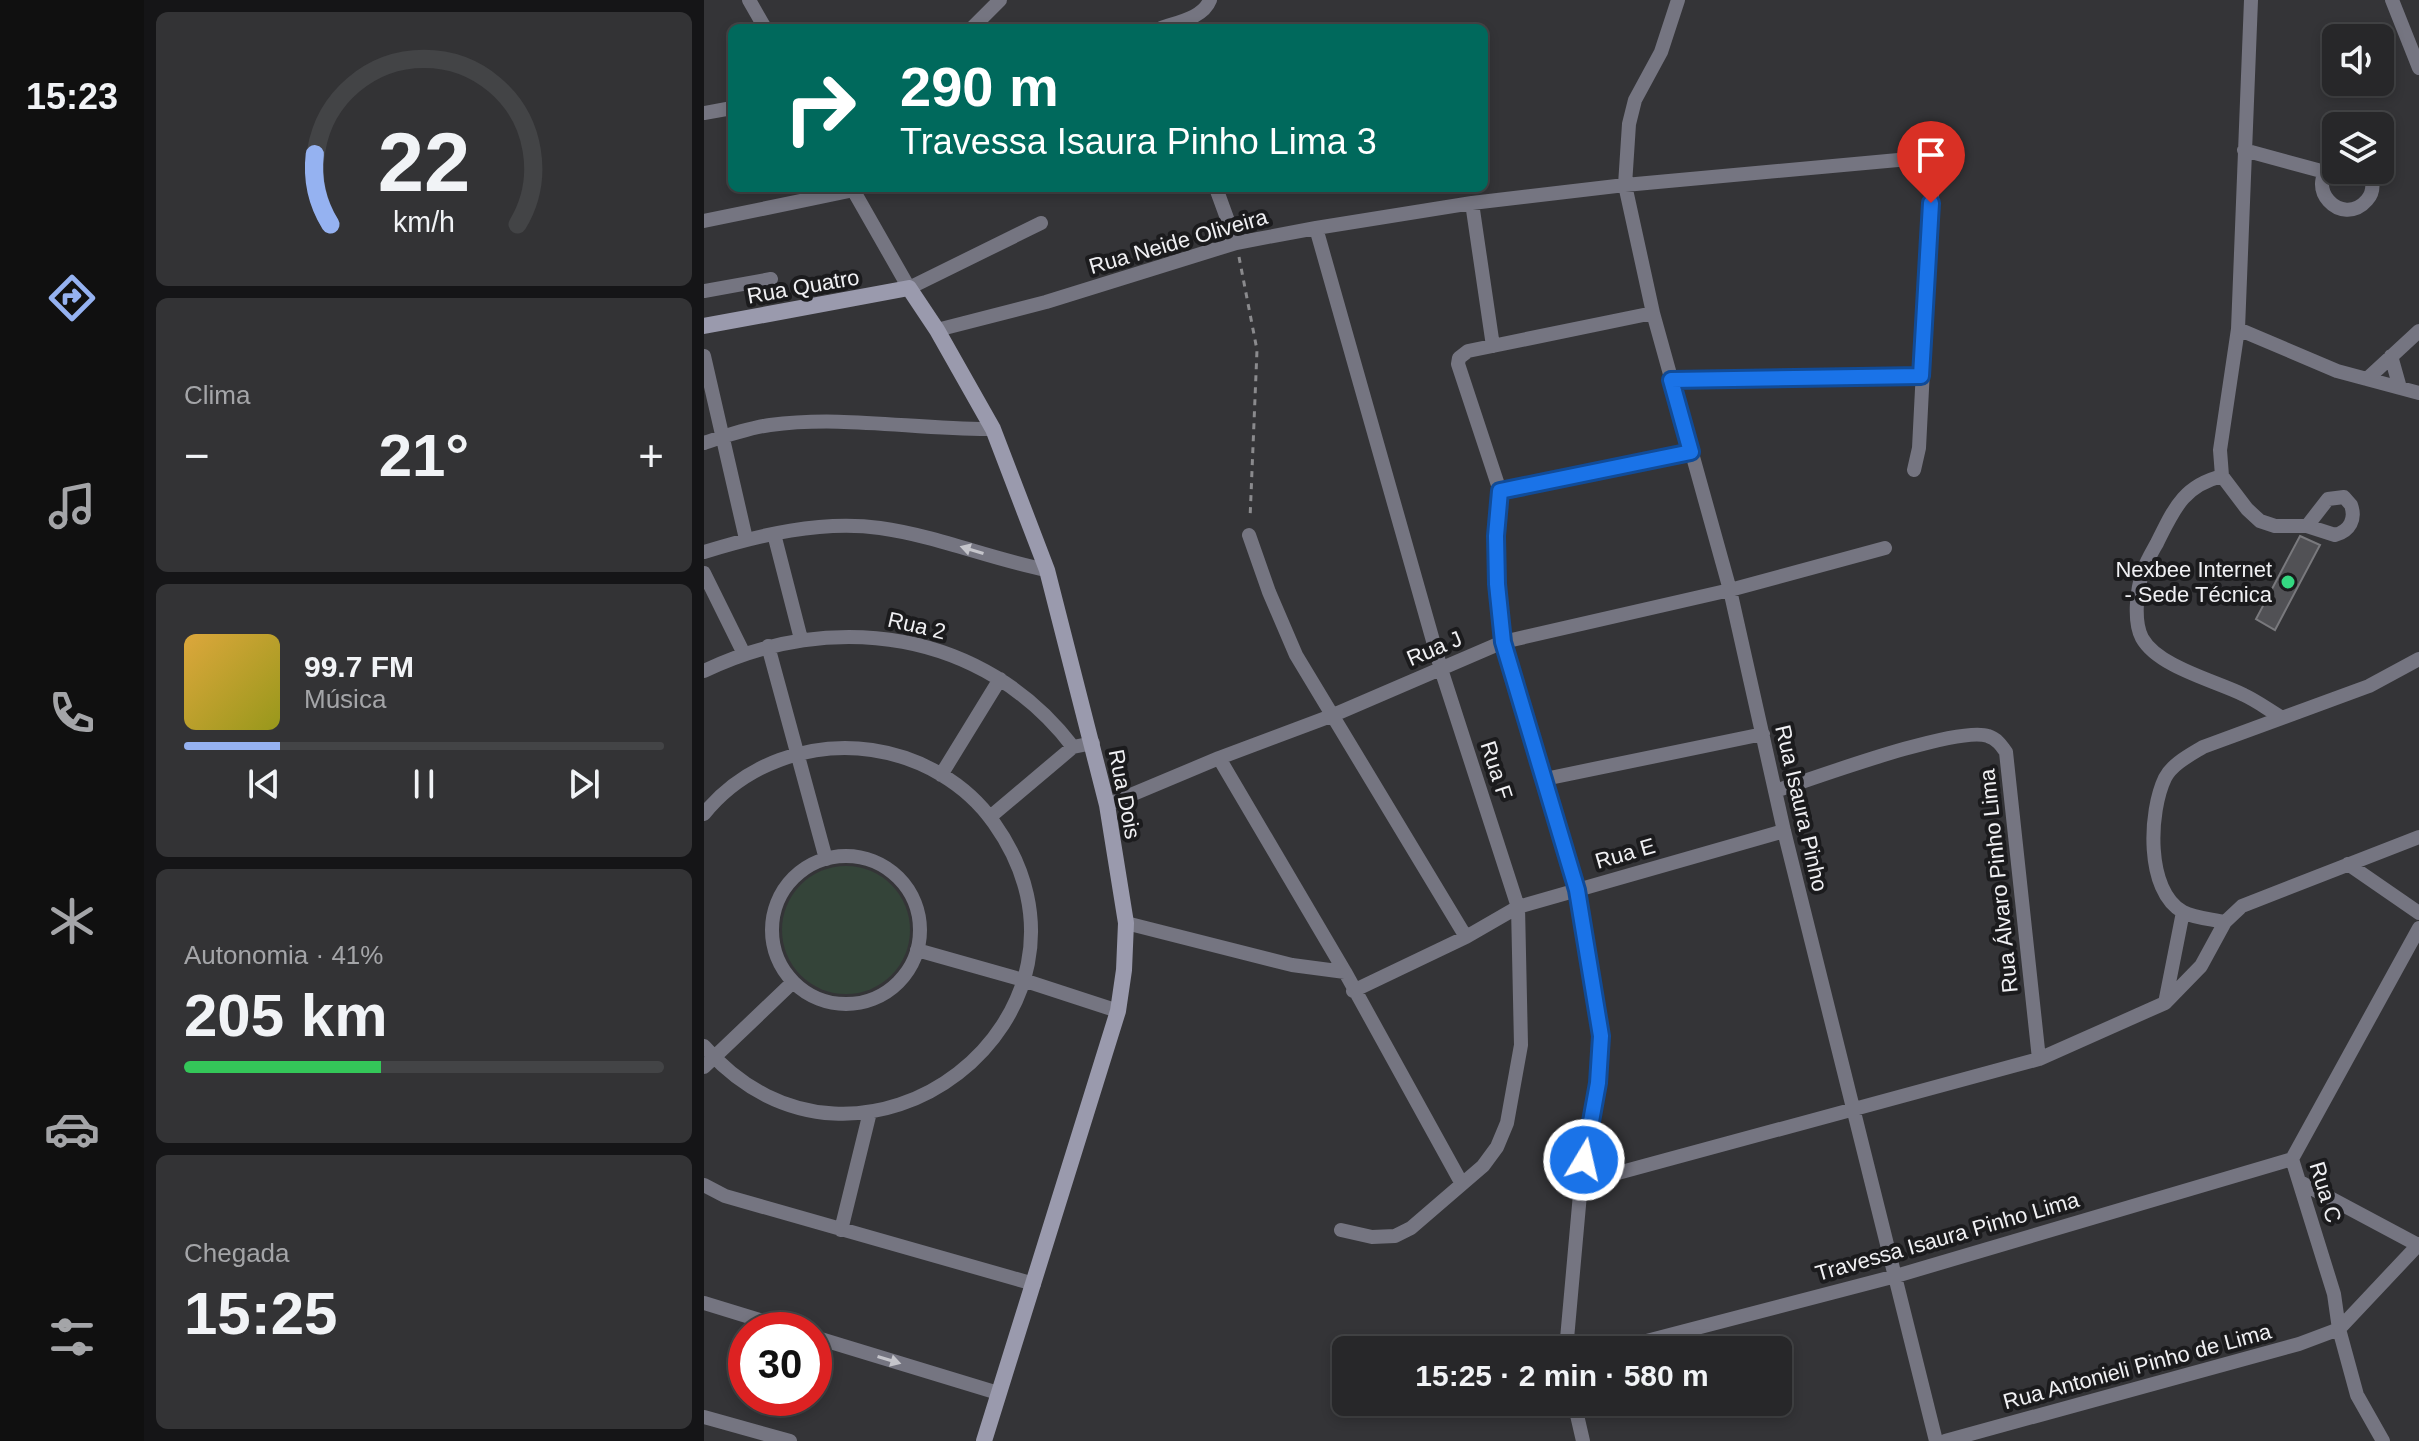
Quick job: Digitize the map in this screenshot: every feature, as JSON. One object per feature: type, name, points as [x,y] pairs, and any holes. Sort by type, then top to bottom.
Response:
[{"type":"street","points":[[749,0],[763,24]]},
{"type":"street","points":[[976,24],[1000,0]]},
{"type":"street","name":"Rua Isaura Pinho","points":[[1678,0],[1661,52],[1635,100],[1629,124],[1625,185],[1653,313],[1730,590],[1784,831],[1936,1441]]},
{"type":"street","points":[[2251,0],[2238,329],[2220,450],[2222,476],[2260,521],[2275,526],[2307,526]]},
{"type":"street","points":[[2392,0],[2419,68]]},
{"type":"street","points":[[1171,24],[1195,15],[1209,3]]},
{"type":"street","points":[[704,113],[728,109]]},
{"type":"street","points":[[2244,150],[2322,171]]},
{"type":"street","name":"Rua Neide Oliveira","points":[[937,330],[1046,302],[1236,243],[1316,228],[1472,203],[1625,185],[1920,158],[1930,164],[1933,174],[1921,376]]},
{"type":"street","points":[[2323,184],[2329,202],[2335,207],[2351,210],[2370,195],[2371,184]]},
{"type":"street","points":[[704,221],[839,192]]},
{"type":"street","name":"Rua Dois","points":[[855,192],[993,429],[1047,570],[1107,805],[1126,923],[1118,1011],[984,1441]]},
{"type":"street","points":[[1217,192],[1236,243]]},
{"type":"street","points":[[1472,203],[1493,346]]},
{"type":"street","points":[[909,288],[1041,223]]},
{"type":"street","name":"Rua F","points":[[1316,228],[1441,669],[1518,907],[1521,1045],[1507,1123],[1497,1147],[1483,1166],[1411,1228],[1395,1236],[1372,1237],[1341,1230]]},
{"type":"street","points":[[704,291],[771,279]]},
{"type":"street","name":"Rua Quatro","points":[[704,326],[909,288]]},
{"type":"street","points":[[1567,1336],[1581,1183],[1598,1083],[1601,1036],[1577,890],[1503,642],[1496,536],[1500,491],[1458,364],[1461,355],[1493,346],[1653,313]]},
{"type":"street","points":[[2238,329],[2328,368],[2419,393]]},
{"type":"street","points":[[2367,379],[2419,331]]},
{"type":"street","points":[[704,356],[746,539]]},
{"type":"street","points":[[2391,356],[2400,388]]},
{"type":"street","points":[[1671,380],[1921,376],[1919,448],[1914,470]]},
{"type":"street","points":[[704,443],[769,425],[828,421],[945,430],[993,429]]},
{"type":"street","points":[[1500,491],[1691,452]]},
{"type":"street","points":[[2222,476],[2202,481],[2173,510],[2143,570],[2137,617],[2139,627],[2142,638],[2161,656],[2245,695],[2281,717]]},
{"type":"street","points":[[704,552],[774,534],[831,527],[878,528],[1047,570]]},
{"type":"street","points":[[774,534],[801,639]]},
{"type":"street","points":[[1249,535],[1291,643],[1331,716],[1466,937]]},
{"type":"street","name":"Rua J","points":[[1107,805],[1331,716],[1503,642],[1730,590],[1885,548]]},
{"type":"street","points":[[704,573],[744,654]]},
{"type":"street","name":"Rua 2","points":[[704,671],[768,646],[801,639],[858,636],[903,642],[937,650],[1000,679],[1054,722],[1073,747]]},
{"type":"street","points":[[768,646],[826,859]]},
{"type":"street","points":[[2225,922],[2183,912],[2171,900],[2160,880],[2152,840],[2165,776],[2180,761],[2203,747],[2369,686],[2419,659]]},
{"type":"street","points":[[941,775],[1000,679]]},
{"type":"street","points":[[1545,779],[1763,734]]},
{"type":"street","name":"Rua Álvaro Pinho Lima","points":[[1775,791],[1947,738],[1978,734],[1998,742],[2006,752],[2039,1059]]},
{"type":"street","points":[[990,817],[1073,747],[1093,743]]},
{"type":"street","points":[[704,814],[740,780],[777,760],[839,748],[881,751],[922,764],[959,787],[990,817],[1012,854],[1026,894],[1029,937],[1023,980],[1012,1010],[995,1037],[966,1069],[921,1097],[870,1112],[827,1112],[785,1103],[747,1084],[707,1057],[793,982]]},
{"type":"street","points":[[1219,758],[1345,972],[1462,1184]]},
{"type":"street","name":"Rua E","points":[[1353,991],[1466,937],[1518,907],[1784,831]]},
{"type":"street","points":[[1581,1183],[2039,1059],[2165,1003],[2201,966],[2225,922],[2242,906],[2419,837]]},
{"type":"street","points":[[852,857],[868,860],[898,878],[909,892],[916,907],[920,933],[917,950],[900,980],[880,996],[864,1002],[830,1002],[806,992],[793,982],[775,953],[772,936],[774,911],[785,888],[814,864],[826,859],[852,857]]},
{"type":"street","points":[[2348,864],[2419,913]]},
{"type":"street","points":[[2165,1003],[2183,912]]},
{"type":"street","points":[[1126,923],[1292,965],[1345,972]]},
{"type":"street","name":"Rua C","points":[[2383,1441],[2357,1395],[2339,1329],[2334,1294],[2292,1159],[2419,928]]},
{"type":"street","points":[[917,950],[1118,1011]]},
{"type":"street","points":[[841,1230],[870,1112]]},
{"type":"street","name":"Travessa Isaura Pinho Lima","points":[[1666,1336],[1896,1276],[2292,1159]]},
{"type":"street","points":[[2300,1182],[2419,1245],[2339,1329]]},
{"type":"street","points":[[704,1185],[725,1196],[1034,1284]]},
{"type":"street","points":[[704,1303],[733,1312]]},
{"type":"street","name":"Rua Antonieli Pinho de Lima","points":[[1945,1441],[2299,1344],[2339,1329]]},
{"type":"street","points":[[832,1342],[998,1393]]},
{"type":"street","points":[[1577,1416],[1583,1441]]},
{"type":"street","points":[[704,1417],[790,1441]]},
{"type":"street","points":[[704,1429],[729,1425]]},
{"type":"path","points":[[1236,243],[1257,350],[1249,535]]},
{"type":"green space","points":[[846,866],[871,871],[891,885],[905,905],[910,930],[905,955],[891,975],[871,989],[846,994],[821,989],[801,975],[787,955],[782,930],[787,905],[801,885],[821,871]]},
{"type":"building","name":"Nexbee Internet - Sede Técnica","points":[[2300,536],[2320,545],[2275,630],[2256,619]]},
{"type":"place","name":"Nexbee Internet - Sede Técnica","points":[[2288,582]]},
{"type":"route","points":[[1584,1160],[1598,1083],[1601,1036],[1577,890],[1503,642],[1496,536],[1500,491],[1691,452],[1671,380],[1921,376],[1931,203]]}]
